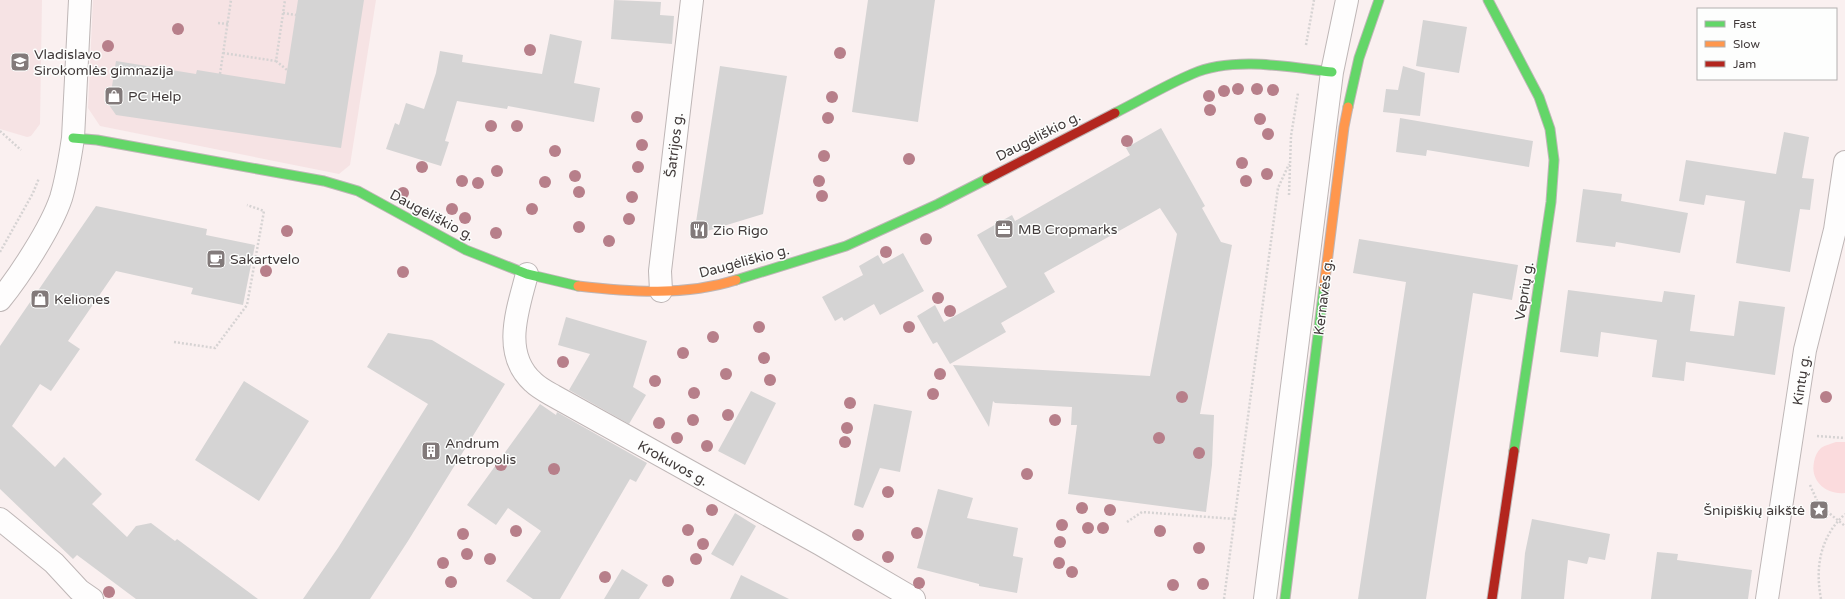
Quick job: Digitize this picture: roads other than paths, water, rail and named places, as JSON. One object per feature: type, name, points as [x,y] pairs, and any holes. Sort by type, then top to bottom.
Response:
[{"type":"street","points":[[0,300],[9,289],[46,232],[60,199],[70,160],[73,138],[80,0]]},
{"type":"street","name":"Šatrijos g.","points":[[661,291],[660,271],[692,0]]},
{"type":"street","name":"Kernavės g.","points":[[1265,599],[1332,72],[1347,0]]},
{"type":"street","name":"Kernavės g.","points":[[1285,599],[1344,127],[1359,58],[1379,0]]},
{"type":"street","name":"Veprių g.","points":[[1488,0],[1539,97],[1550,129],[1554,160],[1551,202],[1492,599]]},
{"type":"street","name":"Daugėliškio g.","points":[[73,138],[97,140],[324,181],[358,191],[466,250],[527,274],[569,286],[612,290],[661,291],[690,289],[730,282],[846,246],[938,204],[1193,73],[1226,65],[1267,65],[1332,72]]},
{"type":"street","name":"Kintų g.","points":[[1767,599],[1805,350],[1835,230],[1845,162]]},
{"type":"street","name":"Krokuvos g.","points":[[527,274],[515,316],[514,337],[519,363],[533,382],[554,396],[820,544],[914,599]]},
{"type":"street","points":[[0,519],[54,563],[79,590],[92,599]]},
{"type":"place","name":"Vladislavo Sirokomlės gimnazija","points":[[20,62]]},
{"type":"place","name":"PC Help","points":[[114,96]]},
{"type":"place","name":"MB Cropmarks","points":[[1004,229]]},
{"type":"place","name":"Zio Rigo","points":[[699,230]]},
{"type":"place","name":"Sakartvelo","points":[[216,259]]},
{"type":"place","name":"Keliones","points":[[40,299]]},
{"type":"place","name":"Andrum Metropolis","points":[[431,451]]},
{"type":"place","name":"Šnipiškių aikštė","points":[[1819,510]]}]
